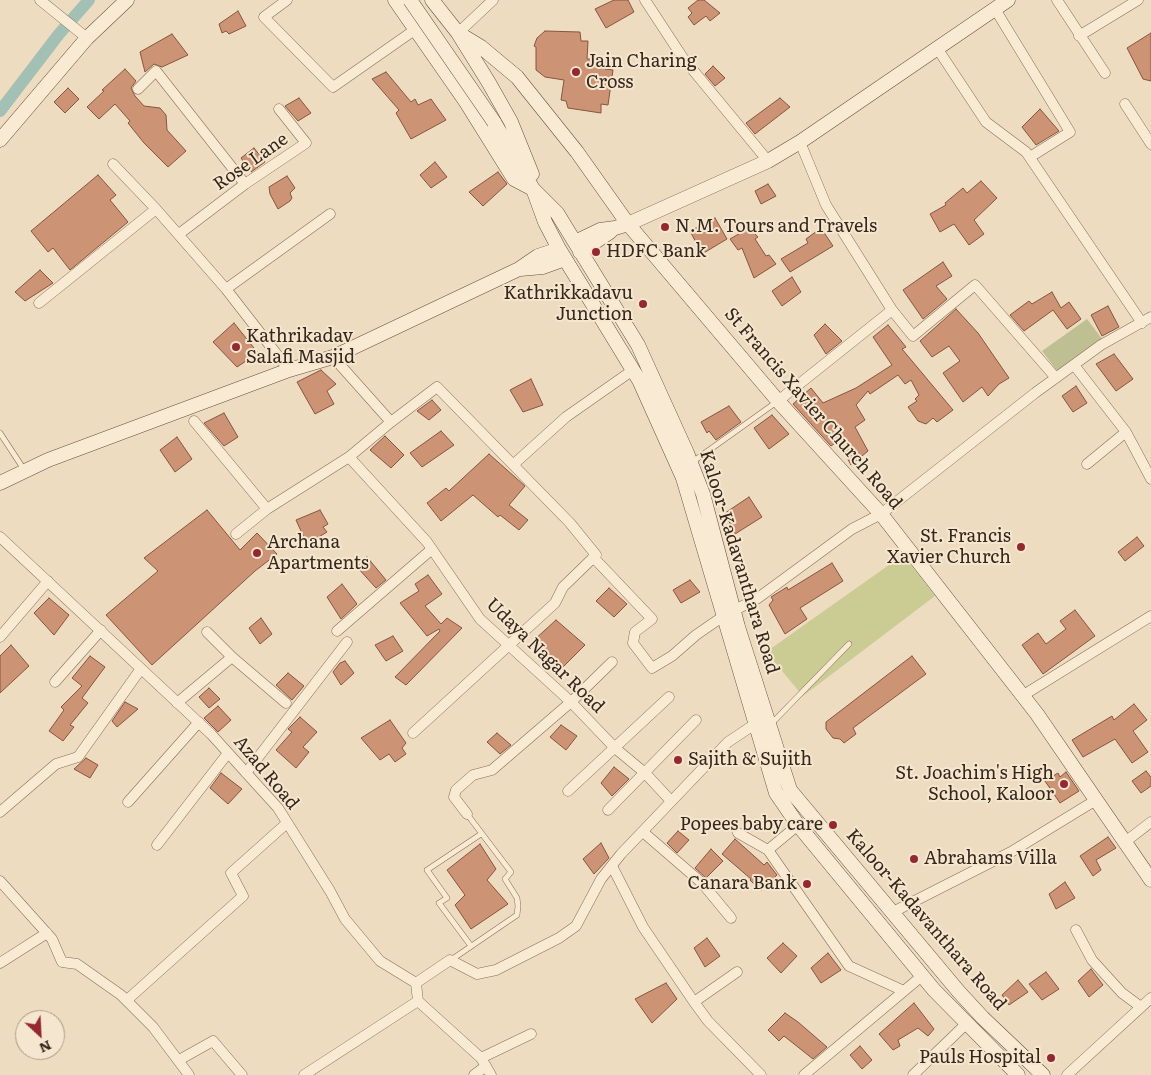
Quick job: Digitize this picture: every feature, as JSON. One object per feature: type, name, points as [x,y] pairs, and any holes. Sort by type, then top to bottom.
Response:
[{"type":"main road","points":[[0,140],[83,35],[126,0]]},
{"type":"main road","points":[[395,0],[466,102],[514,179],[533,189]]},
{"type":"main road","points":[[410,0],[494,122],[533,189]]},
{"type":"main road","points":[[578,247],[621,226],[768,162],[1008,0]]},
{"type":"main road","points":[[413,25],[434,2],[458,33],[511,122],[531,170],[533,189]]},
{"type":"main road","name":"St Francis Xavier Church Road","points":[[458,33],[480,47],[517,77],[577,152],[621,226],[881,514],[1022,696],[1151,880]]},
{"type":"main road","name":"Kaloor-Kadavanthara Road","points":[[533,189],[557,213],[638,345],[703,494],[729,613]]},
{"type":"main road","name":"Kaloor-Kadavanthara Road","points":[[533,189],[545,222],[562,254],[633,370],[683,478],[764,722],[790,790],[926,954],[983,1018],[1043,1075]]},
{"type":"main road","points":[[0,483],[48,460],[289,370],[333,357],[519,269],[543,267],[562,254]]},
{"type":"main road","name":"Kaloor-Kadavanthara Road","points":[[764,722],[776,793],[798,824],[923,975],[966,1024],[1018,1075]]},
{"type":"street","points":[[40,0],[83,35]]},
{"type":"street","points":[[288,0],[264,17],[333,87],[413,25]]},
{"type":"street","points":[[458,33],[493,0]]},
{"type":"street","points":[[645,0],[683,58],[768,162]]},
{"type":"street","points":[[1057,0],[1105,73]]},
{"type":"street","points":[[1079,36],[1138,0]]},
{"type":"street","points":[[995,9],[1070,132],[1030,157]]},
{"type":"street","points":[[593,557],[652,619],[635,632],[633,643],[652,668],[672,656],[696,635],[729,613],[758,598],[852,529],[881,514],[1101,345],[1147,320],[1030,157],[986,122],[937,48]]},
{"type":"street","points":[[138,89],[156,71],[245,184]]},
{"type":"street","points":[[1125,104],[1151,144]]},
{"type":"street","name":"Rose Lane","points":[[179,234],[245,184],[306,143],[279,109]]},
{"type":"street","points":[[800,142],[826,205],[892,310],[913,336],[976,285],[1056,378]]},
{"type":"street","points":[[113,164],[179,234],[226,289],[289,370]]},
{"type":"street","points":[[38,303],[156,209]]},
{"type":"street","points":[[226,289],[330,214]]},
{"type":"street","points":[[778,401],[892,310]]},
{"type":"street","points":[[333,357],[391,422]]},
{"type":"street","points":[[1074,364],[1126,432],[1151,479]]},
{"type":"street","points":[[514,464],[566,417],[633,370]]},
{"type":"street","points":[[236,534],[267,508],[349,456],[437,387],[570,523],[596,555],[563,587],[555,603],[413,733]]},
{"type":"street","points":[[194,421],[267,508]]},
{"type":"street","points":[[1087,464],[1126,432]]},
{"type":"street","name":"Udaya Nagar Road","points":[[349,456],[432,549],[480,619],[507,646],[571,702],[615,748],[644,773],[671,801]]},
{"type":"street","name":"Azad Road","points":[[2,543],[48,581],[102,630],[140,670],[199,722],[278,808],[330,891],[345,919],[380,961],[416,983]]},
{"type":"street","points":[[337,631],[432,549]]},
{"type":"street","points":[[0,637],[48,581]]},
{"type":"street","points":[[1022,696],[1151,616]]},
{"type":"street","points":[[55,682],[102,630]]},
{"type":"street","points":[[207,632],[232,657],[286,703]]},
{"type":"street","points":[[246,773],[347,642]]},
{"type":"street","points":[[178,703],[232,657]]},
{"type":"street","points":[[467,814],[454,797],[456,790],[474,775],[492,770],[571,702],[612,662]]},
{"type":"street","points":[[0,812],[56,764],[78,757],[140,670]]},
{"type":"street","points":[[568,792],[669,697]]},
{"type":"street","points":[[608,810],[696,720]]},
{"type":"street","points":[[128,802],[199,722]]},
{"type":"street","points":[[486,1066],[418,1001],[416,983],[450,960],[477,974],[496,970],[559,938],[576,926],[601,879],[671,801],[728,742],[764,722]]},
{"type":"street","points":[[157,845],[228,753]]},
{"type":"street","points":[[893,912],[1011,852],[1096,800]]},
{"type":"street","points":[[1125,842],[1151,822]]},
{"type":"street","points":[[127,1000],[243,896],[231,873],[287,823]]},
{"type":"street","points":[[768,850],[798,824]]},
{"type":"street","points":[[644,832],[702,884],[731,918]]},
{"type":"street","points":[[738,833],[768,850],[849,966],[904,991]]},
{"type":"street","points":[[612,866],[643,927],[694,1002],[708,1021],[761,1075]]},
{"type":"street","points":[[0,881],[47,932],[62,962],[77,964],[127,1000],[153,1027],[189,1075]]},
{"type":"street","points":[[1076,930],[1092,960],[1122,993],[1141,1008]]},
{"type":"street","points":[[0,963],[47,932]]},
{"type":"street","points":[[694,1002],[736,972]]},
{"type":"street","points":[[804,1075],[923,975]]},
{"type":"street","points":[[1067,1075],[1151,998]]},
{"type":"street","points":[[304,1075],[418,1001]]},
{"type":"street","points":[[913,1075],[966,1024]]},
{"type":"street","points":[[474,1075],[531,1034]]},
{"type":"street","points":[[179,1060],[213,1041],[242,1075]]},
{"type":"lane","points":[[691,463],[778,401]]},
{"type":"lane","points":[[0,433],[25,471]]},
{"type":"lane","points":[[764,722],[849,644]]},
{"type":"lane","points":[[450,960],[517,915],[517,898],[504,879],[511,872],[467,814]]},
{"type":"lane","points":[[471,946],[439,903],[447,898],[427,870],[481,834]]},
{"type":"green space","points":[[1087,319],[1103,340],[1058,372],[1042,351]]},
{"type":"green space","points":[[903,555],[935,596],[803,696],[766,652]]},
{"type":"building","points":[[614,0],[628,0],[634,12],[606,28],[595,9]]},
{"type":"building","points":[[698,0],[704,0],[720,13],[710,21],[706,16],[694,25],[688,17],[692,13],[688,8]]},
{"type":"building","points":[[238,11],[246,26],[229,34],[226,31],[222,33],[219,24]]},
{"type":"building","name":"Jain Charing Cross","points":[[545,31],[580,32],[581,41],[588,41],[587,59],[605,60],[605,69],[613,70],[608,105],[601,104],[601,113],[568,108],[566,101],[561,100],[564,80],[545,77],[536,70],[536,47],[534,46],[537,38]]},
{"type":"building","points":[[1151,33],[1151,81],[1143,79],[1127,48]]},
{"type":"building","points":[[172,34],[188,55],[162,67],[154,64],[145,72],[140,52]]},
{"type":"building","points":[[713,66],[725,78],[715,86],[705,74]]},
{"type":"building","points":[[125,69],[136,81],[131,88],[135,96],[144,106],[160,108],[166,115],[167,130],[186,151],[168,167],[144,143],[128,123],[130,121],[115,104],[99,119],[87,107]]},
{"type":"building","points":[[386,72],[411,102],[415,99],[418,105],[431,99],[446,120],[411,139],[396,113],[399,110],[372,79]]},
{"type":"building","points":[[68,88],[79,99],[65,113],[54,102]]},
{"type":"building","points":[[299,98],[311,113],[298,121],[285,106]]},
{"type":"building","points":[[780,98],[790,107],[755,134],[746,123]]},
{"type":"building","points":[[1040,109],[1059,131],[1036,145],[1022,127]]},
{"type":"building","points":[[254,148],[265,162],[251,172],[241,158]]},
{"type":"building","points":[[435,162],[447,177],[431,188],[420,175]]},
{"type":"building","points":[[498,172],[507,184],[483,206],[469,192]]},
{"type":"building","points":[[98,175],[116,195],[110,200],[128,222],[70,270],[53,248],[48,252],[31,231]]},
{"type":"building","points":[[287,176],[295,188],[290,193],[292,198],[290,201],[278,209],[270,194],[269,187]]},
{"type":"building","points":[[981,181],[997,198],[974,220],[984,234],[969,245],[954,224],[940,232],[930,214],[946,205],[945,203],[963,188],[967,193]]},
{"type":"building","points":[[768,184],[776,196],[761,204],[755,191]]},
{"type":"building","points":[[715,218],[727,239],[702,254],[690,231]]},
{"type":"building","points":[[749,228],[758,237],[755,239],[766,256],[769,255],[776,264],[754,278],[742,248],[738,250],[730,239]]},
{"type":"building","points":[[821,228],[833,246],[790,272],[781,259],[808,243],[806,239]]},
{"type":"building","points":[[943,262],[952,276],[936,286],[947,299],[923,319],[903,290]]},
{"type":"building","points":[[40,270],[53,283],[25,301],[15,292]]},
{"type":"building","points":[[792,277],[801,292],[782,306],[772,291]]},
{"type":"building","points":[[1052,292],[1061,308],[1069,302],[1081,319],[1067,329],[1053,310],[1024,331],[1010,315],[1029,301],[1032,304]]},
{"type":"building","points":[[1108,306],[1119,327],[1102,336],[1091,315]]},
{"type":"building","points":[[956,309],[978,333],[1009,378],[999,384],[988,396],[982,387],[963,402],[943,373],[960,361],[949,346],[932,357],[920,341]]},
{"type":"building","name":"Kathrikadav Salafi Masjid","points":[[234,323],[258,353],[237,367],[213,342]]},
{"type":"building","points":[[825,324],[842,341],[826,354],[814,335]]},
{"type":"building","points":[[888,325],[906,347],[902,349],[953,410],[937,422],[933,418],[926,424],[918,421],[908,407],[917,401],[915,399],[919,395],[911,380],[905,384],[898,375],[870,394],[868,391],[856,405],[865,420],[855,427],[868,451],[851,465],[838,441],[831,446],[793,404],[811,388],[823,403],[856,388],[892,365],[873,337]]},
{"type":"building","points":[[1114,354],[1133,379],[1116,391],[1096,364]]},
{"type":"building","points":[[321,370],[336,384],[327,391],[334,404],[315,414],[297,382]]},
{"type":"building","points":[[531,379],[543,405],[523,412],[510,390]]},
{"type":"building","points":[[1076,386],[1087,403],[1073,412],[1062,396]]},
{"type":"building","points":[[432,400],[441,410],[429,420],[417,411]]},
{"type":"building","points":[[729,406],[741,422],[716,440],[709,431],[707,433],[701,422]]},
{"type":"building","points":[[224,413],[238,437],[224,446],[204,423]]},
{"type":"building","points":[[772,415],[789,434],[769,449],[754,428]]},
{"type":"building","points":[[441,431],[454,445],[422,467],[410,453]]},
{"type":"building","points":[[385,436],[404,455],[391,468],[370,450]]},
{"type":"building","points":[[177,437],[192,459],[175,472],[160,450]]},
{"type":"building","points":[[489,454],[525,486],[509,505],[528,520],[519,530],[500,515],[498,517],[473,495],[441,521],[427,503],[446,488],[449,491]]},
{"type":"building","points":[[749,497],[762,517],[735,534],[725,513]]},
{"type":"building","points":[[207,510],[240,550],[257,533],[277,554],[255,571],[152,665],[106,615],[158,571],[144,558]]},
{"type":"building","points":[[320,510],[328,524],[323,527],[327,532],[307,544],[296,520]]},
{"type":"building","points":[[1137,537],[1144,546],[1125,561],[1118,552]]},
{"type":"building","points":[[367,557],[386,580],[376,588],[357,567]]},
{"type":"building","points":[[832,563],[843,581],[800,608],[807,619],[785,634],[769,605],[773,600],[771,597],[787,587],[788,590]]},
{"type":"building","points":[[428,575],[442,594],[425,606],[441,624],[447,618],[462,628],[406,685],[395,677],[440,631],[439,629],[427,636],[400,603],[419,591],[415,584]]},
{"type":"building","points":[[690,580],[700,592],[681,603],[673,590]]},
{"type":"building","points":[[342,584],[357,604],[341,619],[327,597]]},
{"type":"building","points":[[609,588],[627,604],[614,617],[596,601]]},
{"type":"building","points":[[49,598],[69,615],[54,635],[34,613]]},
{"type":"building","points":[[1075,610],[1095,636],[1043,674],[1022,645],[1038,633],[1046,644],[1066,629],[1060,621]]},
{"type":"building","points":[[261,618],[272,634],[260,644],[249,628]]},
{"type":"building","points":[[556,620],[585,645],[560,670],[532,642]]},
{"type":"building","points":[[393,636],[403,651],[386,661],[375,645]]},
{"type":"building","points":[[11,645],[29,666],[0,693],[0,656]]},
{"type":"building","points":[[90,656],[105,667],[82,698],[88,703],[70,725],[74,727],[63,741],[49,731],[64,710],[61,707],[82,686],[72,678]]},
{"type":"building","points":[[912,656],[926,674],[853,728],[856,734],[844,743],[840,739],[833,738],[826,729],[826,722]]},
{"type":"building","points":[[345,661],[354,673],[341,685],[333,672],[340,663]]},
{"type":"building","points":[[288,673],[304,686],[292,700],[276,685]]},
{"type":"building","points":[[209,688],[220,699],[209,708],[199,697]]},
{"type":"building","points":[[125,702],[138,709],[117,727],[112,721]]},
{"type":"building","points":[[1134,704],[1147,720],[1133,731],[1148,752],[1132,763],[1115,739],[1083,757],[1072,740],[1112,716],[1114,720]]},
{"type":"building","points":[[218,706],[231,720],[218,732],[204,718]]},
{"type":"building","points":[[300,717],[317,732],[303,747],[309,752],[296,768],[276,750],[292,732],[288,729]]},
{"type":"building","points":[[390,720],[406,743],[402,748],[406,754],[395,762],[389,754],[380,760],[361,738]]},
{"type":"building","points":[[561,725],[577,736],[566,750],[550,737]]},
{"type":"building","points":[[497,733],[511,745],[500,754],[487,742]]},
{"type":"building","points":[[86,758],[98,765],[90,778],[74,769]]},
{"type":"building","points":[[614,767],[629,779],[612,796],[601,783]]},
{"type":"building","points":[[1146,771],[1151,777],[1151,786],[1141,793],[1132,781]]},
{"type":"building","name":"St. Joachim's High School, Kaloor","points":[[1066,772],[1079,791],[1060,803],[1045,781],[1058,773],[1060,777]]},
{"type":"building","points":[[221,773],[242,789],[228,804],[210,788]]},
{"type":"building","points":[[678,831],[689,840],[677,853],[667,843]]},
{"type":"building","points":[[1108,837],[1116,848],[1096,860],[1101,870],[1093,876],[1080,856]]},
{"type":"building","points":[[735,839],[764,865],[767,862],[777,875],[761,891],[751,879],[722,854]]},
{"type":"building","points":[[601,843],[609,858],[594,874],[583,859]]},
{"type":"building","points":[[480,844],[496,869],[487,880],[508,904],[471,929],[455,905],[465,895],[447,870]]},
{"type":"building","points":[[711,849],[723,861],[706,878],[695,868]]},
{"type":"building","points":[[1065,882],[1075,898],[1056,909],[1049,894]]},
{"type":"building","points":[[707,938],[720,956],[705,967],[694,948]]},
{"type":"building","points":[[783,943],[797,956],[781,973],[767,958]]},
{"type":"building","points":[[828,953],[841,970],[821,983],[811,968]]},
{"type":"building","points":[[1091,969],[1103,985],[1089,997],[1078,981]]},
{"type":"building","points":[[1046,972],[1059,989],[1042,1000],[1029,984]]},
{"type":"building","points":[[1018,980],[1028,992],[1009,1005],[1002,995]]},
{"type":"building","points":[[666,983],[677,999],[652,1023],[635,999]]},
{"type":"building","points":[[914,1003],[934,1029],[928,1036],[918,1028],[898,1040],[900,1046],[893,1050],[879,1034]]},
{"type":"building","points":[[785,1013],[827,1047],[813,1059],[784,1036],[779,1041],[768,1030]]},
{"type":"building","points":[[860,1046],[872,1060],[862,1069],[850,1055]]},
{"type":"waterway","points":[[0,111],[59,34],[89,0]]},
{"type":"place","name":"Jain Charing Cross","points":[[576,72]]},
{"type":"place","name":"N.M. Tours and Travels","points":[[665,227]]},
{"type":"place","name":"HDFC Bank","points":[[596,252]]},
{"type":"place","name":"Kathrikkadavu Junction","points":[[643,304]]},
{"type":"place","name":"Kathrikadav Salafi Masjid","points":[[236,347]]},
{"type":"place","name":"St. Francis Xavier Church","points":[[1021,547]]},
{"type":"place","name":"Archana Apartments","points":[[257,553]]},
{"type":"place","name":"Sajith & Sujith","points":[[678,760]]},
{"type":"place","name":"St. Joachim's High School, Kaloor","points":[[1064,784]]},
{"type":"place","name":"Popees baby care","points":[[833,825]]},
{"type":"place","name":"Abrahams Villa","points":[[914,859]]},
{"type":"place","name":"Canara Bank","points":[[807,884]]},
{"type":"place","name":"Pauls Hospital","points":[[1051,1058]]}]
